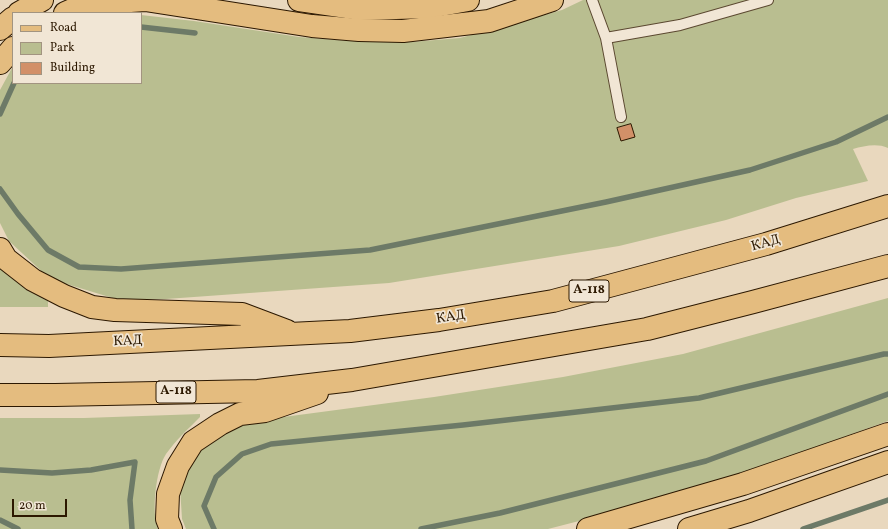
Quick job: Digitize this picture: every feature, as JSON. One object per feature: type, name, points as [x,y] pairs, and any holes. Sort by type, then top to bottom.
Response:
[{"type":"main road","points":[[21,12],[42,0]]},
{"type":"main road","points":[[67,12],[100,3],[145,0],[312,26],[359,30],[403,31],[488,21],[552,0]]},
{"type":"main road","points":[[299,0],[361,9],[430,7],[468,0]]},
{"type":"main road","points":[[0,29],[12,19]]},
{"type":"main road","points":[[0,63],[12,49]]},
{"type":"main road","name":"КАД","points":[[0,345],[49,346],[350,331],[432,321],[553,301],[766,244],[882,209]]},
{"type":"main road","points":[[0,249],[6,259],[32,280],[64,296],[92,307],[115,310],[242,314],[295,334]]},
{"type":"main road","name":"А-118","points":[[0,395],[258,391],[352,380],[647,329],[888,266]]},
{"type":"main road","points":[[171,529],[167,519],[168,494],[178,466],[193,442],[220,424],[240,414],[265,411],[352,380]]},
{"type":"main road","points":[[588,529],[743,484],[888,434]]},
{"type":"main road","points":[[689,529],[749,511],[888,462]]},
{"type":"lane","points":[[592,0],[606,38],[621,117]]},
{"type":"lane","points":[[606,38],[680,25],[768,0]]},
{"type":"green space","points":[[583,0],[888,0],[888,148],[875,145],[853,149],[868,181],[796,198],[726,220],[619,246],[389,283],[166,299],[116,299],[50,279],[9,241],[0,223],[0,90],[12,68],[12,84],[142,84],[142,15],[194,21],[299,37],[352,41],[411,42],[460,38],[562,10]]},
{"type":"green space","points":[[0,269],[28,291],[48,301],[48,307],[0,307]]},
{"type":"green space","points":[[888,298],[888,421],[769,464],[641,505],[548,529],[186,529],[182,519],[180,487],[195,455],[213,438],[233,428],[261,420],[434,397],[563,377],[683,354]]},
{"type":"green space","points":[[200,414],[200,417],[174,444],[162,461],[157,480],[155,502],[156,522],[158,529],[0,529],[0,418],[84,418]]},
{"type":"building","points":[[631,124],[635,137],[621,141],[617,128]]},
{"type":"waterway","points":[[142,27],[195,33]]},
{"type":"waterway","points":[[0,114],[14,84]]},
{"type":"waterway","points":[[0,189],[18,214],[48,250],[79,267],[121,269],[370,250],[606,202],[750,170],[836,142],[888,117]]},
{"type":"waterway","points":[[214,529],[204,506],[216,477],[242,454],[271,444],[463,425],[699,398],[888,354]]},
{"type":"waterway","points":[[421,529],[500,513],[706,461],[888,394]]},
{"type":"waterway","points":[[0,470],[52,473],[91,470],[135,462],[130,500],[132,529]]},
{"type":"waterway","points":[[803,529],[888,500]]},
{"type":"waterway","points":[[0,520],[18,529]]}]
